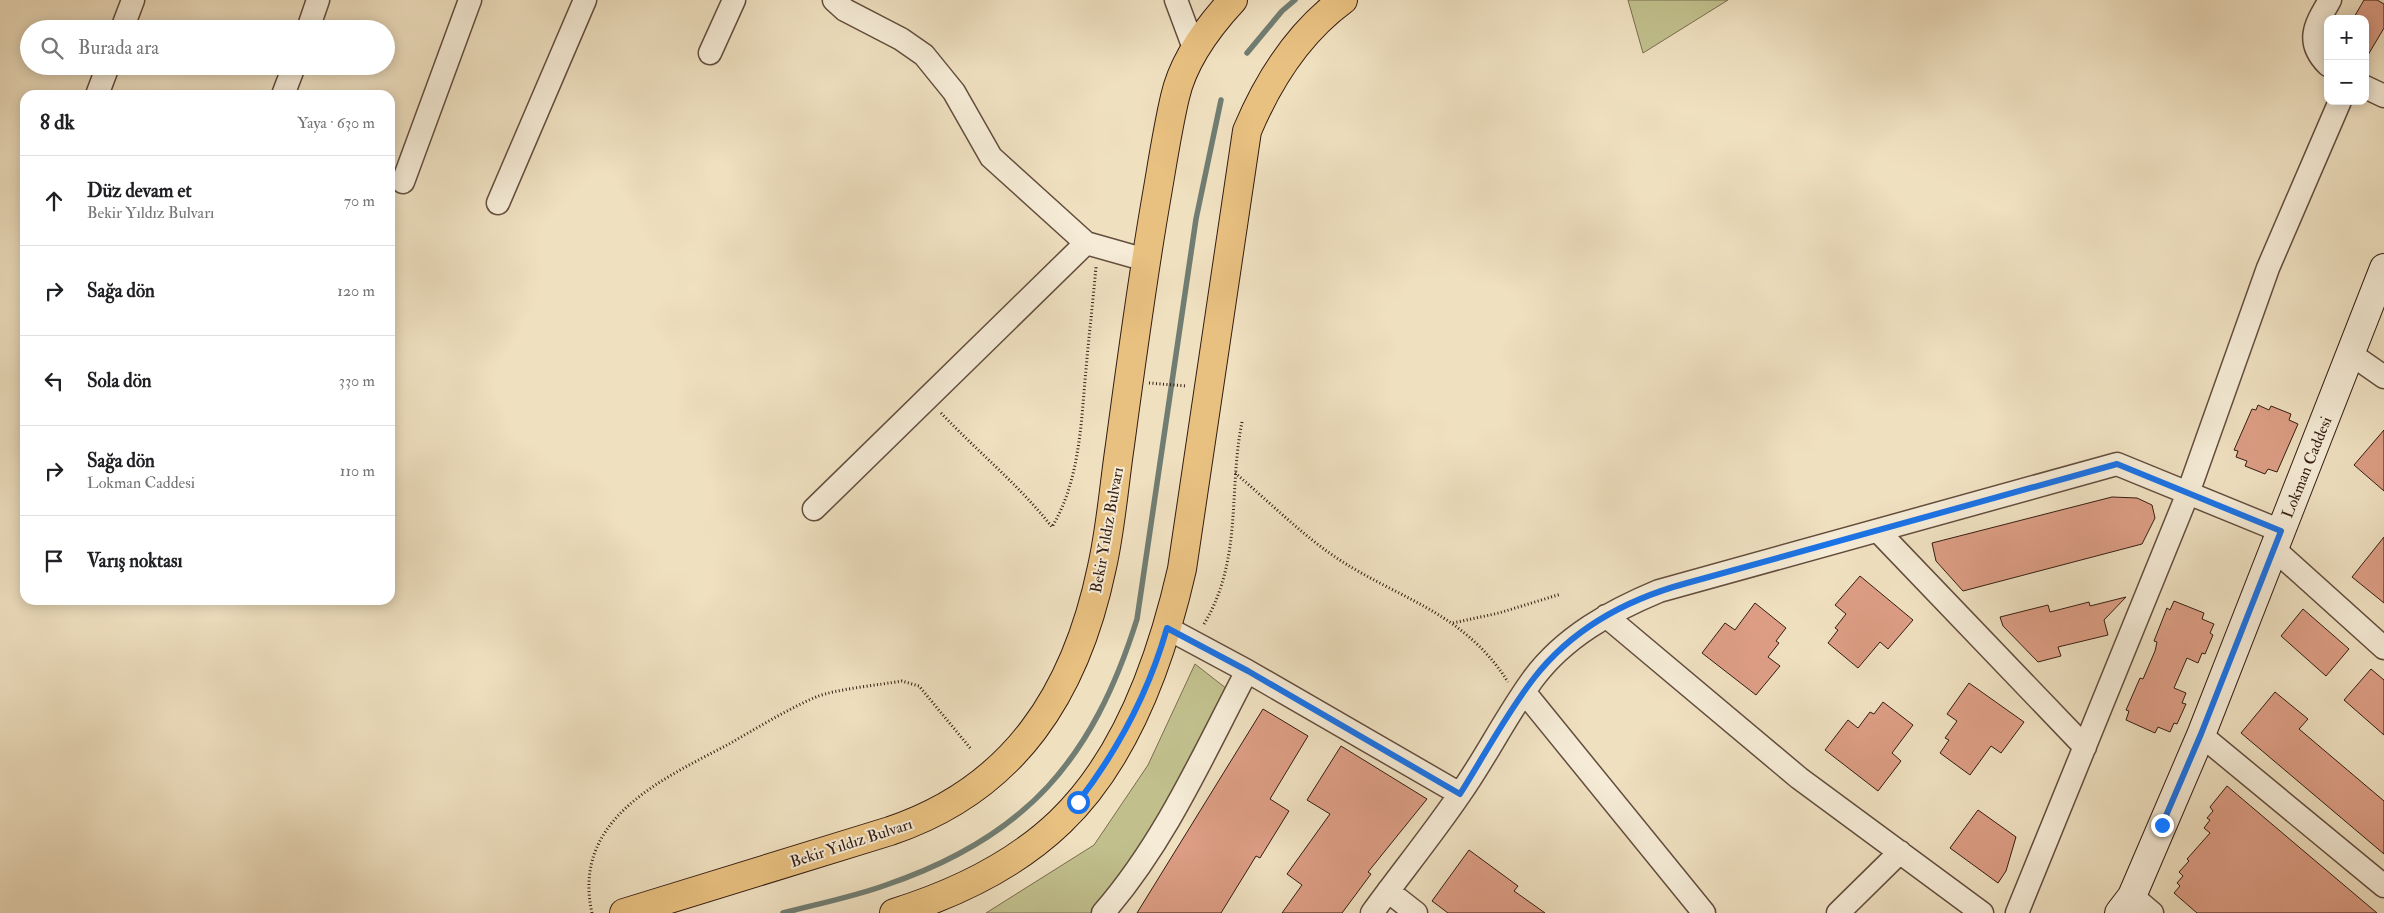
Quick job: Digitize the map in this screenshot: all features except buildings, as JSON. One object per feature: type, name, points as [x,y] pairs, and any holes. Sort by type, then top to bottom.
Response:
[{"type":"main road","name":"Bekir Yıldız Bulvarı","points":[[624,913],[912,824],[971,792],[1007,762],[1023,745],[1047,712],[1064,682],[1095,597],[1103,566],[1146,260],[1175,95],[1195,51],[1216,19],[1233,0]]},
{"type":"main road","points":[[894,913],[940,897],[988,874],[1037,841],[1066,815],[1095,780],[1126,728],[1147,684],[1167,628],[1189,527],[1247,131],[1268,86],[1282,65],[1315,25],[1343,0]]},
{"type":"street","points":[[125,20],[133,0]]},
{"type":"street","points":[[311,20],[318,0]]},
{"type":"street","points":[[403,182],[470,0]]},
{"type":"street","points":[[498,203],[585,0]]},
{"type":"street","points":[[710,54],[734,0]]},
{"type":"street","points":[[834,0],[845,10],[902,38],[924,55],[954,92],[991,157],[1004,171],[1092,245],[1146,260]]},
{"type":"street","points":[[1176,0],[1195,51]]},
{"type":"street","points":[[2324,60],[2315,47],[2314,32],[2315,26],[2330,0]]},
{"type":"street","points":[[99,90],[105,75]]},
{"type":"street","points":[[284,90],[290,75]]},
{"type":"street","points":[[2369,89],[2384,96]]},
{"type":"street","points":[[2017,913],[2188,493],[2268,268],[2338,105]]},
{"type":"street","points":[[814,509],[927,398],[1092,245]]},
{"type":"street","name":"Lokman Caddesi","points":[[2134,907],[2384,268]]},
{"type":"street","points":[[2351,354],[2384,377]]},
{"type":"street","points":[[1372,913],[1460,794],[1534,678],[1561,649],[1606,616],[1659,591],[2117,464],[2188,493],[2277,540],[2384,648]]},
{"type":"street","points":[[1878,531],[2085,747]]},
{"type":"street","points":[[1606,616],[1799,778],[1982,913]]},
{"type":"street","points":[[1167,628],[1248,671],[1460,794]]},
{"type":"street","points":[[1103,913],[1141,865],[1163,829],[1248,671]]},
{"type":"street","points":[[1521,697],[1704,913]]},
{"type":"street","points":[[2201,734],[2384,886]]},
{"type":"street","points":[[1838,913],[1900,852]]},
{"type":"street","points":[[1388,891],[1416,913]]},
{"type":"path","points":[[927,398],[976,449],[1010,479],[1052,528],[1065,502],[1075,464],[1083,404],[1092,245]]},
{"type":"path","points":[[1162,384],[1181,386]]},
{"type":"path","points":[[1193,642],[1216,597],[1227,562],[1235,509],[1235,473],[1242,422]]},
{"type":"path","points":[[1235,473],[1328,552],[1428,606],[1475,641],[1494,661],[1509,684],[1521,697]]},
{"type":"path","points":[[1452,623],[1499,613],[1561,594]]},
{"type":"path","points":[[592,913],[589,878],[596,847],[607,827],[633,801],[669,774],[817,697],[902,681],[912,682],[925,692],[971,750]]},
{"type":"shaded area","points":[[1628,0],[1728,0],[1643,53]]},
{"type":"shaded area","points":[[1195,664],[1227,689],[1221,730],[1101,913],[986,913],[1094,845],[1148,765]]},
{"type":"waterway","points":[[1247,53],[1282,11],[1295,0]]},
{"type":"waterway","points":[[783,913],[848,897],[886,885],[935,866],[979,843],[1016,817],[1048,786],[1075,752],[1099,713],[1119,669],[1137,619],[1196,219],[1221,100]]},
{"type":"route","points":[[1078,802],[1110,757],[1139,703],[1157,660],[1167,628],[1248,671],[1460,794],[1534,678],[1550,660],[1586,629],[1632,602],[1659,591],[1687,583],[2117,464],[2281,531],[2201,734],[2162,825]]}]
